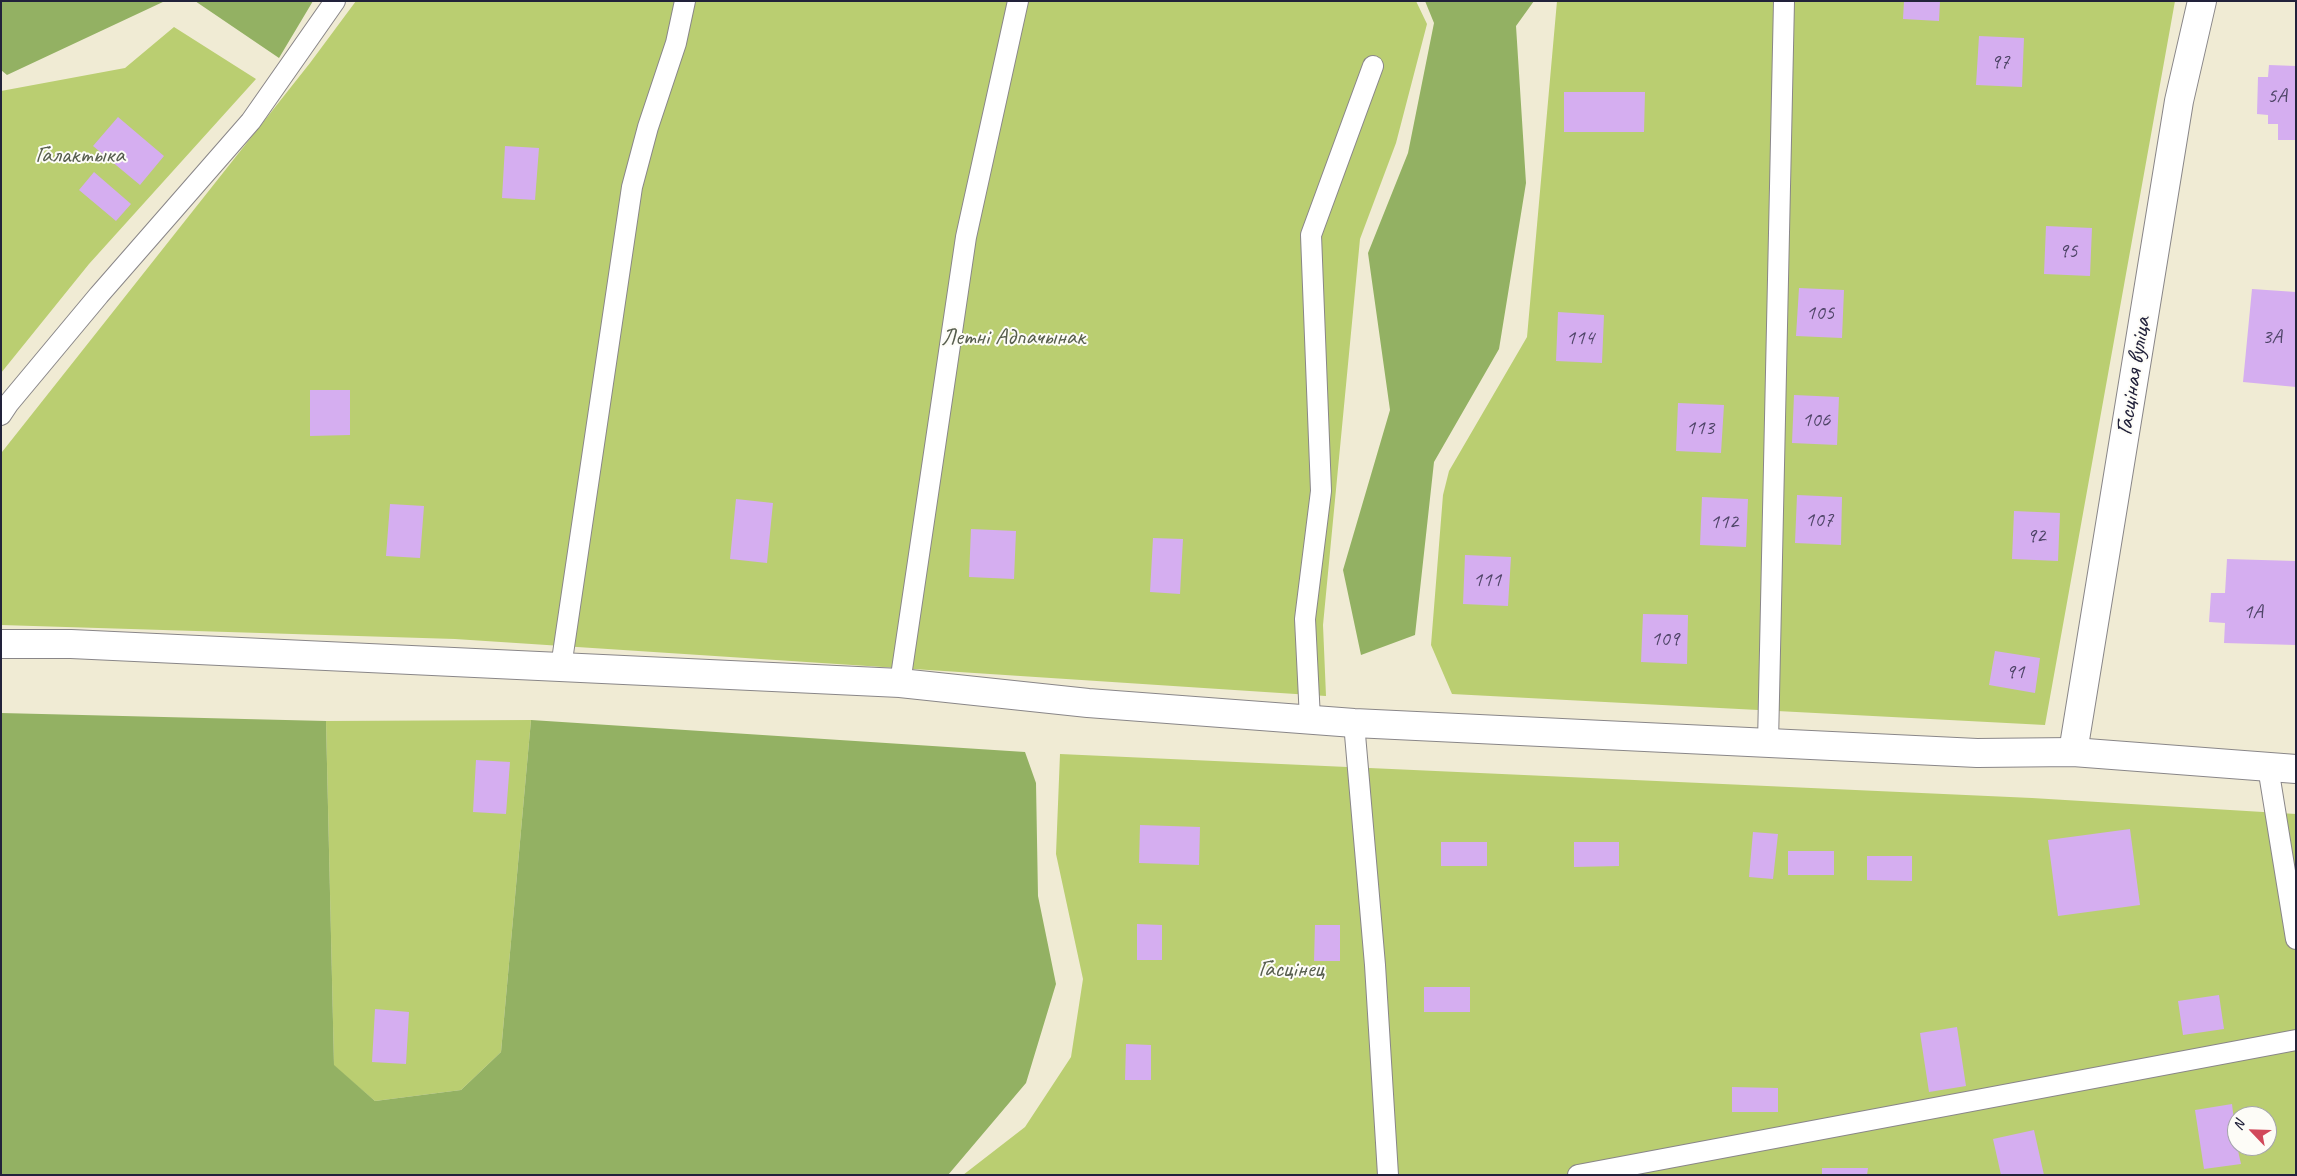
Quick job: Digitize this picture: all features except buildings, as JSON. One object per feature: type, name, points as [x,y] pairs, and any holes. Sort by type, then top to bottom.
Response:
[{"type":"street","name":"Гасціная вуліца","points":[[2074,752],[2179,101],[2202,1]]},
{"type":"street","points":[[1,644],[71,644],[900,683],[1088,703],[1354,723],[1977,753],[2074,752],[2296,768]]},
{"type":"lane","points":[[1,415],[99,295],[251,120],[335,1]]},
{"type":"lane","points":[[561,667],[632,187],[648,127],[676,43],[685,1]]},
{"type":"lane","points":[[900,683],[966,237],[1018,1]]},
{"type":"lane","points":[[1768,743],[1784,1]]},
{"type":"lane","points":[[1310,719],[1305,619],[1321,491],[1311,235],[1373,66]]},
{"type":"lane","points":[[1354,723],[1375,966],[1388,1175]]},
{"type":"lane","points":[[2268,767],[2296,939]]},
{"type":"lane","points":[[1578,1175],[2296,1040]]},
{"type":"green space","points":[[1,1],[165,1],[7,75],[1,70]]},
{"type":"green space","points":[[195,1],[313,1],[279,58]]},
{"type":"green space","name":"Летні Адпачынак","points":[[356,1],[1416,1],[1427,24],[1396,143],[1360,239],[1323,625],[1326,696],[455,639],[1,625],[2,452],[310,63]]},
{"type":"green space","points":[[1425,1],[1534,1],[1516,26],[1526,183],[1499,349],[1434,462],[1415,635],[1361,655],[1343,570],[1390,410],[1368,253],[1408,153],[1434,23]]},
{"type":"green space","points":[[1557,1],[2175,1],[2045,725],[1452,694],[1431,645],[1443,495],[1449,471],[1527,337]]},
{"type":"green space","name":"Галактыка","points":[[174,27],[256,79],[89,264],[1,373],[1,91],[125,68]]},
{"type":"green space","points":[[1,713],[326,721],[334,1065],[375,1101],[461,1090],[501,1052],[531,720],[1025,752],[1036,783],[1038,896],[1056,984],[1026,1083],[948,1175],[1,1175]]},
{"type":"green space","points":[[531,720],[501,1052],[461,1090],[375,1101],[334,1066],[326,721]]},
{"type":"green space","name":"Гасцінец","points":[[1060,754],[2032,798],[2296,814],[2296,1175],[963,1175],[1025,1127],[1071,1057],[1083,979],[1056,854]]}]
